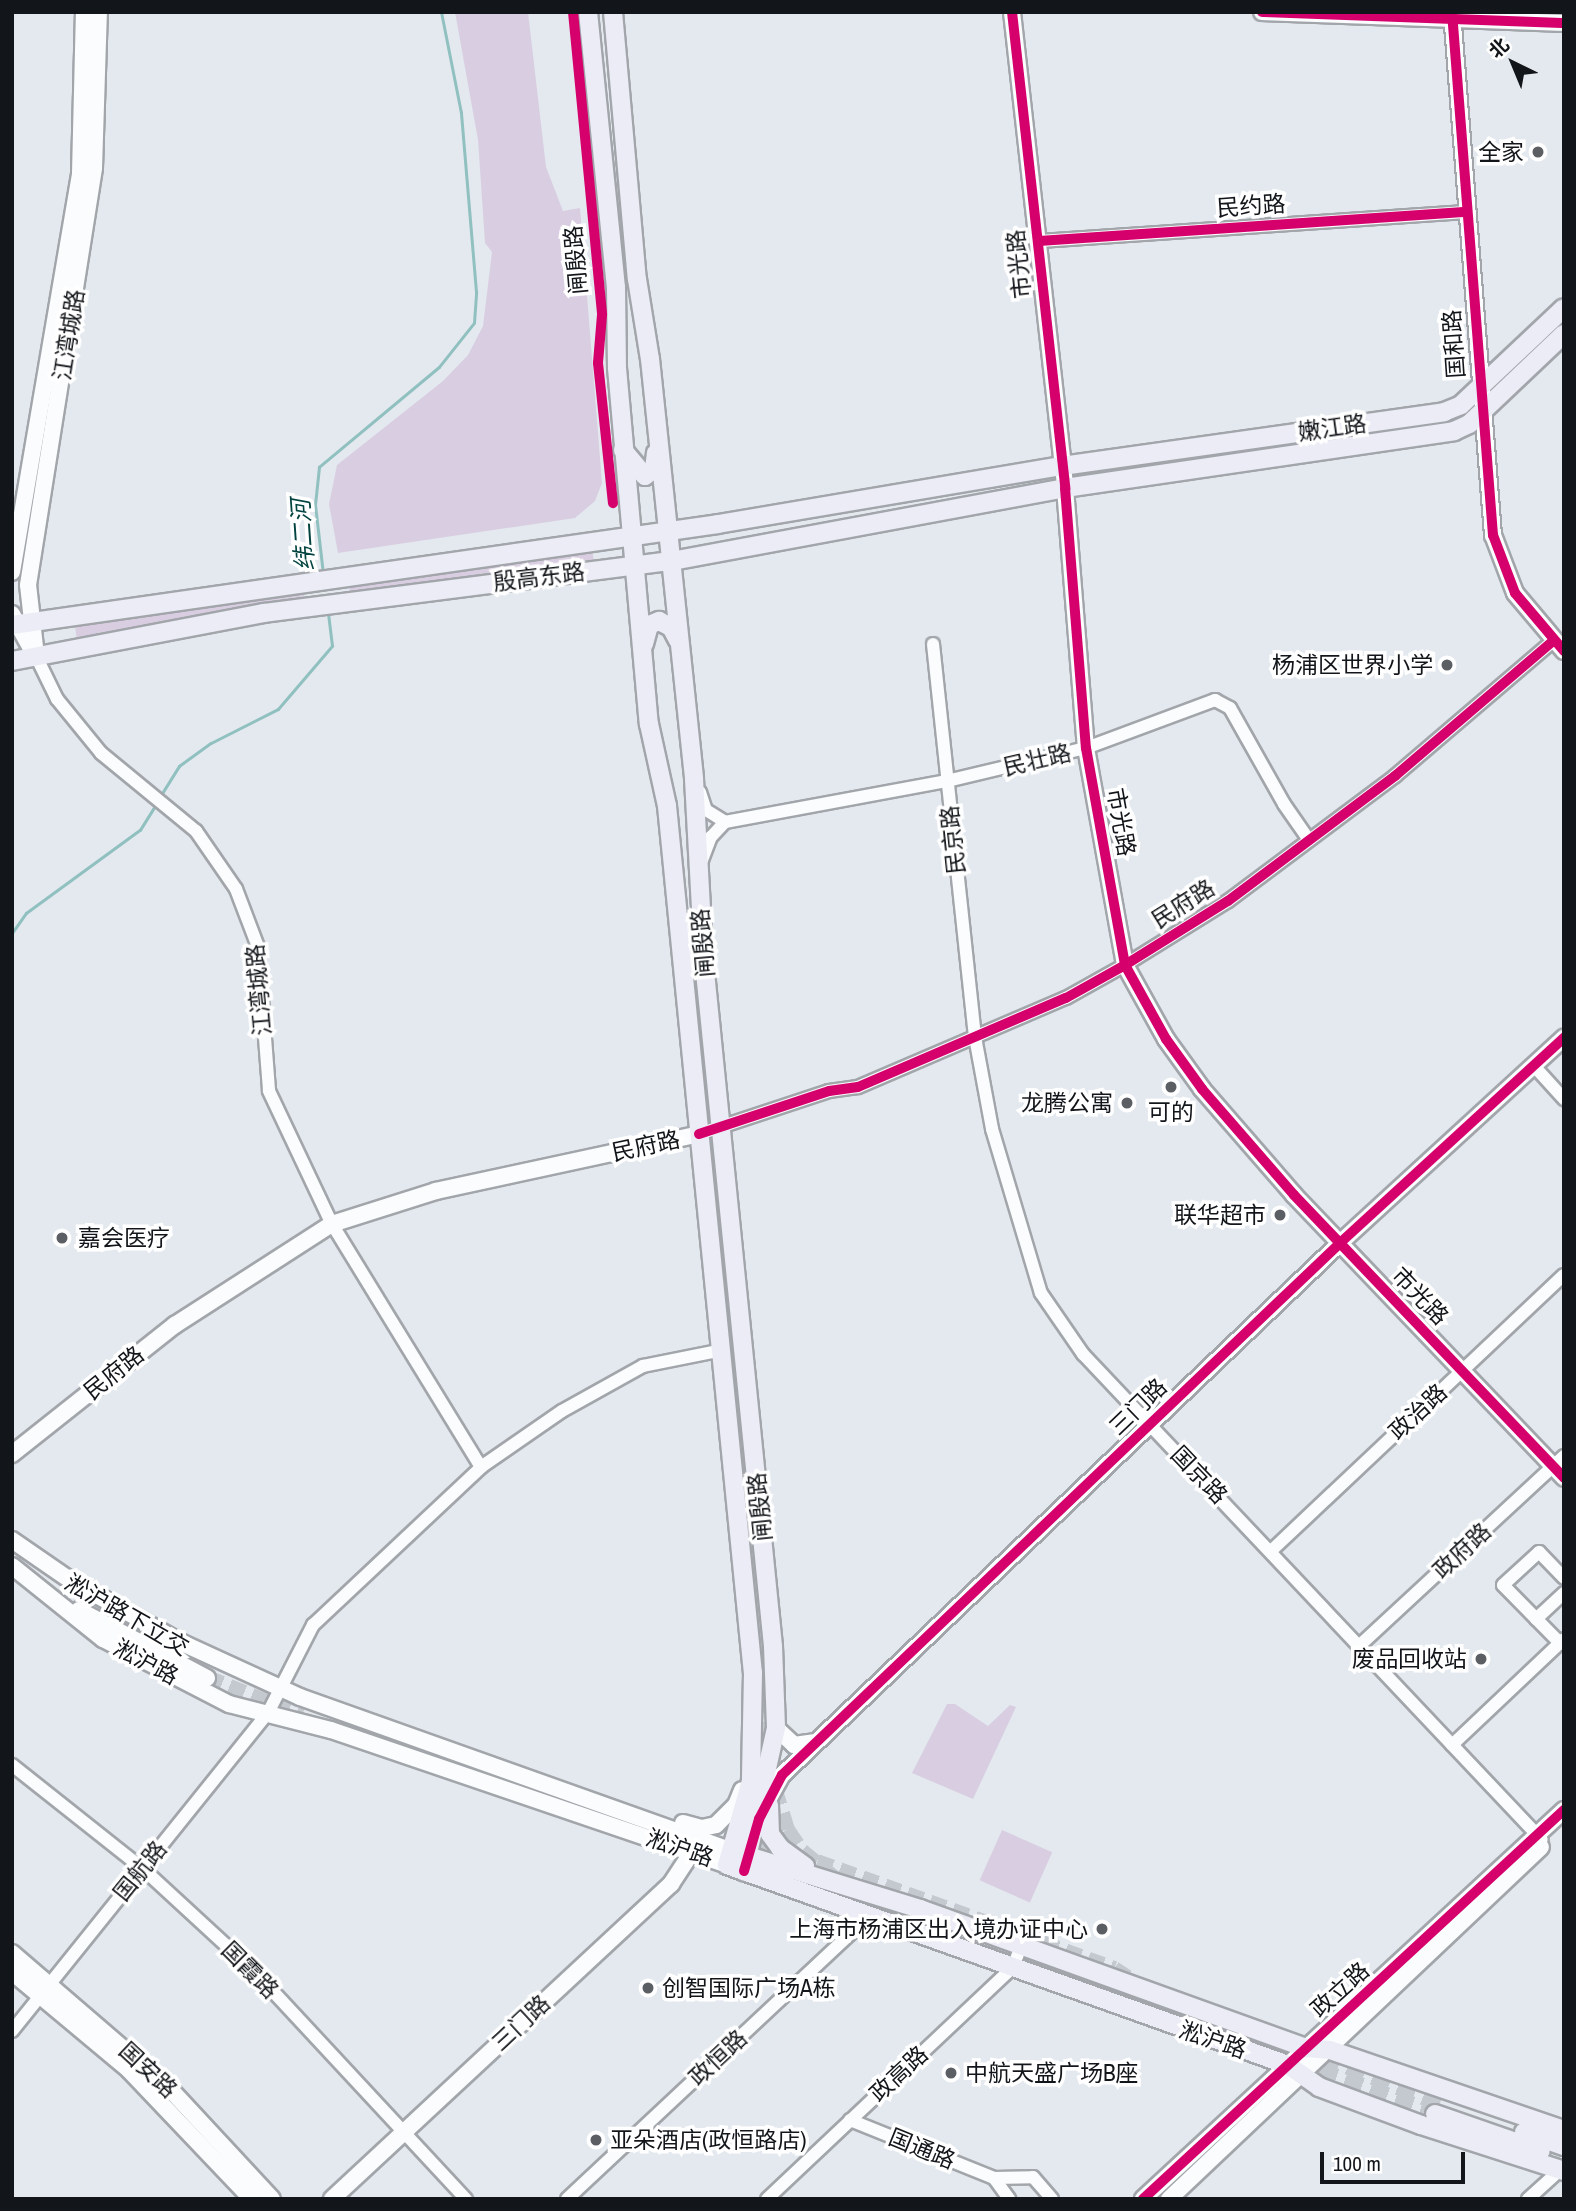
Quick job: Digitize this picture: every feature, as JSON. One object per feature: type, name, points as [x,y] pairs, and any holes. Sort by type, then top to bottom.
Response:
[{"type":"main road","name":"闸殷路","points":[[588,12],[616,287],[630,534],[649,724],[667,806],[753,1673],[752,1761],[738,1861]]},
{"type":"main road","name":"闸殷路","points":[[612,12],[636,279],[673,561],[694,779],[697,882],[727,1214],[742,1327],[773,1647],[776,1728],[772,1755],[759,1819],[738,1861]]},
{"type":"main road","name":"嫩江路","points":[[1062,466],[1444,412],[1478,389],[1564,309]]},
{"type":"main road","name":"嫩江路","points":[[1065,488],[1454,431],[1481,413],[1564,334]]},
{"type":"main road","points":[[624,450],[648,476],[655,463],[657,436]]},
{"type":"main road","name":"殷高东路","points":[[18,622],[344,578],[1062,466]]},
{"type":"main road","name":"殷高东路","points":[[12,661],[304,608],[673,561],[1065,488]]},
{"type":"main road","points":[[643,648],[645,632],[659,621],[671,627],[680,643]]},
{"type":"main road","points":[[690,1050],[700,1058],[706,1056],[712,1036]]},
{"type":"main road","points":[[710,1234],[712,1209],[722,1206],[727,1214]]},
{"type":"main road","points":[[727,1409],[759,1615],[742,1327]]},
{"type":"main road","points":[[772,1755],[770,1834],[790,1858],[826,1878]]},
{"type":"main road","name":"淞沪路","points":[[738,1861],[826,1878],[1022,1944],[1307,2048],[1330,2050],[1564,2130]]},
{"type":"main road","name":"淞沪路","points":[[738,1861],[868,1917],[1013,1967],[1295,2071],[1421,2125],[1562,2166]]},
{"type":"main road","points":[[1562,2166],[1437,2109],[1564,2146]]},
{"type":"street","name":"江湾城路","points":[[12,572],[80,174],[84,12]]},
{"type":"street","name":"江湾城路","points":[[99,12],[98,132],[29,586],[18,622],[57,699],[77,725],[101,754],[175,811],[217,860],[250,919],[261,971],[269,1091],[332,1224],[481,1467]]},
{"type":"street","points":[[615,43],[618,12]]},
{"type":"street","name":"市光路","points":[[1012,12],[1065,488],[1086,748],[1125,964],[1180,1062],[1340,1243],[1462,1371],[1560,1467]]},
{"type":"street","points":[[1262,12],[1453,16],[1564,23]]},
{"type":"street","name":"国和路","points":[[1453,16],[1478,389],[1489,509],[1506,577],[1559,645]]},
{"type":"street","name":"民约路","points":[[1039,241],[1467,212]]},
{"type":"street","name":"民京路","points":[[933,643],[975,1037]]},
{"type":"street","name":"民府路","points":[[12,1454],[175,1325],[332,1224],[436,1191],[699,1134],[829,1091],[858,1087],[1066,998],[1228,901],[1395,776],[1559,645]]},
{"type":"street","name":"民壮路","points":[[725,822],[947,781],[1086,748],[1211,701],[1221,701],[1310,840]]},
{"type":"street","points":[[694,779],[706,810],[725,822],[707,845],[697,882]]},
{"type":"street","name":"国京路","points":[[975,1037],[992,1129],[1041,1293],[1069,1338],[1542,1839]]},
{"type":"street","name":"三门路","points":[[759,1819],[771,1791],[818,1742],[1340,1243],[1564,1038]]},
{"type":"street","points":[[1534,1066],[1564,1099]]},
{"type":"street","name":"政治路","points":[[1272,1550],[1564,1275]]},
{"type":"street","name":"国航路","points":[[12,2031],[269,1711],[313,1625],[481,1467],[562,1411],[643,1366],[722,1350]]},
{"type":"street","name":"政府路","points":[[1359,1646],[1560,1467]]},
{"type":"street","name":"淞沪路","points":[[12,1540],[44,1563],[180,1642],[280,1688],[358,1720],[634,1812],[696,1846]]},
{"type":"street","points":[[1452,1745],[1562,1641],[1503,1585],[1539,1552],[1564,1578]]},
{"type":"street","name":"淞沪路下立交","points":[[41,1587],[210,1671],[125,1619],[44,1563]]},
{"type":"street","name":"淞沪路","points":[[12,1566],[41,1587],[75,1619],[161,1671],[229,1704],[269,1711],[738,1861]]},
{"type":"street","points":[[1536,1619],[1564,1593]]},
{"type":"street","points":[[776,1728],[794,1745],[818,1742]]},
{"type":"street","points":[[634,1812],[702,1828],[716,1825],[736,1805],[752,1761]]},
{"type":"street","name":"国霞路","points":[[12,1765],[142,1868],[255,1972],[466,2199]]},
{"type":"street","name":"政立路","points":[[1143,2199],[1295,2071],[1330,2050],[1542,1839],[1564,1811]]},
{"type":"street","name":"政立路","points":[[1169,2199],[1295,2071],[1307,2048],[1542,1839],[1564,1825]]},
{"type":"street","name":"三门路","points":[[332,2199],[671,1884],[696,1846]]},
{"type":"street","name":"政恒路","points":[[567,2199],[868,1917]]},
{"type":"street","name":"政高路","points":[[766,2199],[1013,1967],[1022,1944]]},
{"type":"street","name":"国安路","points":[[12,1952],[252,2199]]},
{"type":"street","name":"国安路","points":[[12,1972],[46,1989],[169,2088],[272,2199]]},
{"type":"street","name":"国通路","points":[[850,2120],[994,2178],[1033,2177],[1052,2199]]},
{"type":"street","points":[[1528,2199],[1562,2166]]},
{"type":"street","points":[[994,2178],[1009,2199]]},
{"type":"shaded area","points":[[455,12],[528,12],[546,167],[563,211],[580,208],[602,483],[595,501],[575,518],[338,553],[329,504],[337,465],[443,381],[468,355],[483,326],[492,252],[485,243],[478,140]]},
{"type":"shaded area","points":[[592,547],[594,564],[350,594],[349,587]]},
{"type":"shaded area","points":[[304,592],[304,598],[77,641],[75,626]]},
{"type":"shaded area","points":[[947,1704],[955,1704],[988,1726],[1010,1705],[1016,1707],[973,1799],[912,1773]]},
{"type":"shaded area","points":[[1002,1830],[1052,1852],[1030,1903],[980,1880]]},
{"type":"waterway","name":"纬二河","points":[[323,574],[315,505],[319,467],[439,367],[474,323],[476,292],[461,113],[441,12]]},
{"type":"waterway","name":"纬二河","points":[[161,795],[179,766],[211,743],[278,709],[332,646],[328,612]]},
{"type":"waterway","name":"纬二河","points":[[12,933],[26,913],[140,830],[156,804]]},
{"type":"tunnel","points":[[207,1678],[302,1716]]},
{"type":"tunnel","points":[[760,1695],[764,1768]]},
{"type":"tunnel","points":[[773,1788],[786,1830],[801,1852],[836,1881]]},
{"type":"tunnel","points":[[703,1835],[817,1862],[1114,1969],[1131,1980]]},
{"type":"tunnel","points":[[1323,2056],[1440,2103]]},
{"type":"tunnel","points":[[1294,2062],[1435,2114]]},
{"type":"cycle path","points":[[573,12],[602,315],[598,363],[613,503]]},
{"type":"cycle path","points":[[1012,12],[1065,488],[1086,748],[1125,965],[1166,1039],[1202,1089],[1294,1195],[1564,1478]]},
{"type":"cycle path","points":[[1262,12],[1564,23]]},
{"type":"cycle path","points":[[1452,12],[1493,535],[1515,593],[1564,651]]},
{"type":"cycle path","points":[[1039,241],[1467,212]]},
{"type":"cycle path","points":[[699,1134],[829,1091],[858,1087],[1066,998],[1125,965],[1228,901],[1395,776],[1554,640]]},
{"type":"cycle path","points":[[744,1871],[759,1819],[782,1775],[1340,1243],[1564,1038]]},
{"type":"cycle path","points":[[1143,2199],[1564,1810]]},
{"type":"place","name":"全家","points":[[1538,152]]},
{"type":"place","name":"杨浦区世界小学","points":[[1447,665]]},
{"type":"place","name":"可的","points":[[1171,1087]]},
{"type":"place","name":"龙腾公寓","points":[[1127,1103]]},
{"type":"place","name":"联华超市","points":[[1280,1215]]},
{"type":"place","name":"嘉会医疗","points":[[62,1238]]},
{"type":"place","name":"废品回收站","points":[[1481,1659]]},
{"type":"place","name":"上海市杨浦区出入境办证中心","points":[[1102,1929]]},
{"type":"place","name":"创智国际广场A栋","points":[[648,1988]]},
{"type":"place","name":"中航天盛广场B座","points":[[951,2073]]},
{"type":"place","name":"亚朵酒店(政恒路店)","points":[[596,2140]]}]
